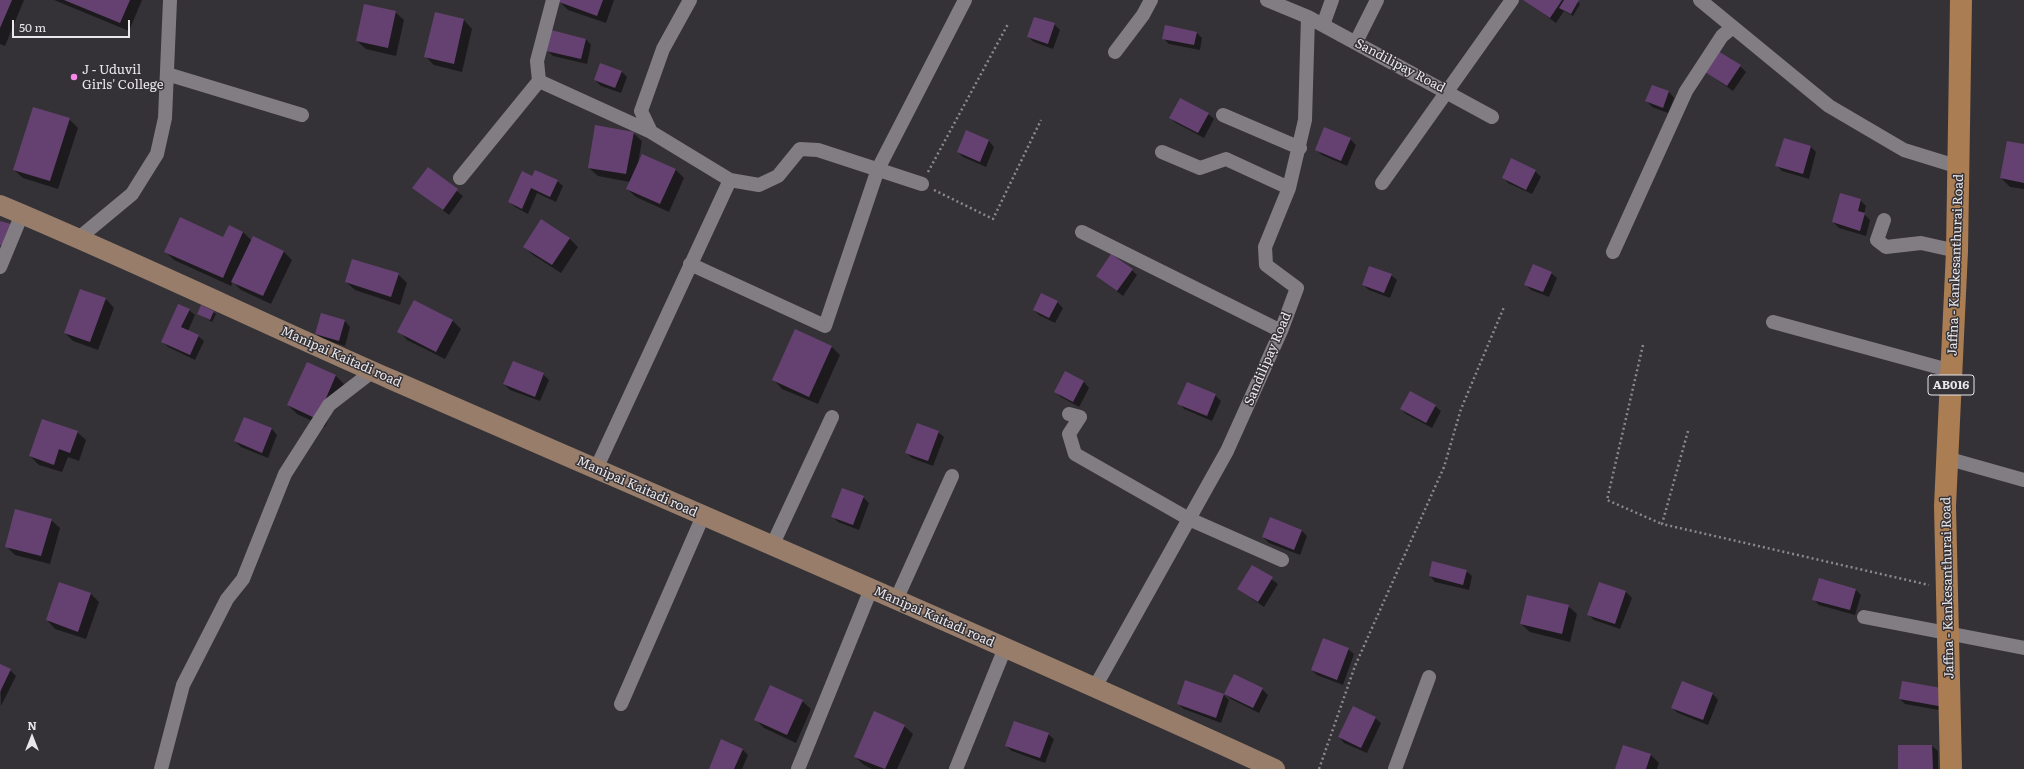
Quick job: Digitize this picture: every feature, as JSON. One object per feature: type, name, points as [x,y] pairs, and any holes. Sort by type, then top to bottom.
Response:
[{"type":"main road","name":"Jaffna - Kankesanthurai Road","points":[[1951,769],[1946,458],[1952,371],[1957,251],[1961,0]]},
{"type":"main road","name":"Manipai Kaitadi road","points":[[0,205],[79,238],[372,372],[1095,687],[1275,769]]},
{"type":"street","points":[[79,238],[132,194],[157,154],[165,118],[170,0]]},
{"type":"street","points":[[460,178],[539,81],[537,61],[553,0]]},
{"type":"street","points":[[651,132],[642,111],[663,49],[690,0]]},
{"type":"street","points":[[690,264],[825,326],[878,169],[965,0]]},
{"type":"street","points":[[1116,52],[1143,15],[1151,0]]},
{"type":"street","name":"Sandilipay Road","points":[[1267,0],[1308,17],[1447,91],[1492,117]]},
{"type":"street","points":[[1323,25],[1332,0]]},
{"type":"street","points":[[1356,42],[1377,0]]},
{"type":"street","points":[[1382,183],[1512,0]]},
{"type":"street","points":[[1700,0],[1829,106],[1904,150],[1959,167]]},
{"type":"street","name":"Sandilipay Road","points":[[1095,687],[1227,451],[1281,331],[1297,288],[1266,265],[1265,247],[1289,188],[1300,148],[1305,120],[1308,17]]},
{"type":"street","points":[[1613,252],[1686,92],[1722,36],[1733,27]]},
{"type":"street","points":[[167,74],[302,116]]},
{"type":"street","points":[[539,81],[651,132],[730,180],[759,185],[778,176],[800,149],[818,150],[922,184]]},
{"type":"street","points":[[1223,115],[1300,148]]},
{"type":"street","points":[[1162,152],[1200,168],[1226,159],[1289,188]]},
{"type":"street","points":[[596,469],[730,180]]},
{"type":"street","points":[[0,268],[22,214]]},
{"type":"street","points":[[1884,220],[1877,240],[1886,247],[1921,243],[1957,251]]},
{"type":"street","points":[[1082,232],[1281,331]]},
{"type":"street","points":[[1774,322],[1952,371]]},
{"type":"street","points":[[161,769],[183,685],[227,599],[243,579],[285,474],[329,405],[372,372]]},
{"type":"street","points":[[1069,414],[1080,417],[1069,434],[1075,454],[1189,519],[1282,560]]},
{"type":"street","points":[[772,546],[832,417]]},
{"type":"street","points":[[1946,458],[2024,480]]},
{"type":"street","points":[[896,600],[952,476]]},
{"type":"street","points":[[621,704],[703,516]]},
{"type":"street","points":[[798,769],[871,589]]},
{"type":"street","points":[[1864,617],[2024,648]]},
{"type":"street","points":[[956,769],[1005,648]]},
{"type":"street","points":[[1395,769],[1429,677]]},
{"type":"path","points":[[1008,24],[922,184],[992,218],[1041,120]]},
{"type":"path","points":[[1319,769],[1355,666],[1444,467],[1461,409],[1504,307]]},
{"type":"path","points":[[1643,345],[1607,500],[1662,524],[1947,589]]},
{"type":"path","points":[[1662,524],[1688,432]]},
{"type":"building","points":[[0,0],[12,0],[0,28]]},
{"type":"building","points":[[64,0],[130,0],[120,23]]},
{"type":"building","points":[[559,0],[603,0],[597,16],[559,2]]},
{"type":"building","points":[[1523,0],[1562,0],[1550,18]]},
{"type":"building","points":[[1564,0],[1579,0],[1571,14],[1559,8]]},
{"type":"building","points":[[364,4],[396,11],[388,48],[356,41]]},
{"type":"building","points":[[435,12],[464,19],[454,64],[424,57]]},
{"type":"building","points":[[1034,17],[1055,23],[1048,44],[1027,37]]},
{"type":"building","points":[[1165,25],[1197,32],[1194,45],[1162,39]]},
{"type":"building","points":[[551,30],[586,39],[581,59],[546,51]]},
{"type":"building","points":[[1718,51],[1741,65],[1727,86],[1705,72]]},
{"type":"building","points":[[600,63],[622,71],[615,88],[594,80]]},
{"type":"building","points":[[1652,85],[1669,91],[1663,108],[1645,101]]},
{"type":"building","points":[[1180,98],[1209,113],[1198,133],[1169,118]]},
{"type":"building","points":[[33,107],[70,118],[50,181],[13,170]]},
{"type":"building","points":[[595,125],[634,132],[626,174],[588,168]]},
{"type":"building","points":[[1324,127],[1351,138],[1341,161],[1315,150]]},
{"type":"building","points":[[966,130],[989,140],[980,162],[957,152]]},
{"type":"building","points":[[1784,138],[1811,146],[1803,174],[1775,166]]},
{"type":"building","points":[[2007,141],[2024,144],[2024,183],[2000,178]]},
{"type":"building","points":[[642,154],[676,169],[660,204],[626,189]]},
{"type":"building","points":[[1511,158],[1536,170],[1526,190],[1502,178]]},
{"type":"building","points":[[428,167],[458,189],[443,210],[412,188]]},
{"type":"building","points":[[535,170],[558,180],[550,197],[531,188],[522,209],[508,202],[522,171],[532,176]]},
{"type":"building","points":[[1840,193],[1861,199],[1858,211],[1865,213],[1860,231],[1832,222]]},
{"type":"building","points":[[180,217],[223,237],[229,225],[243,232],[223,278],[164,252]]},
{"type":"building","points":[[541,219],[570,238],[552,265],[523,247]]},
{"type":"building","points":[[0,221],[11,224],[3,246],[0,245]]},
{"type":"building","points":[[253,236],[284,251],[263,296],[231,282]]},
{"type":"building","points":[[1111,254],[1133,269],[1117,291],[1096,276]]},
{"type":"building","points":[[352,259],[399,273],[391,297],[345,282]]},
{"type":"building","points":[[1533,264],[1552,272],[1543,292],[1524,285]]},
{"type":"building","points":[[1369,266],[1392,274],[1384,293],[1362,285]]},
{"type":"building","points":[[80,289],[106,298],[90,342],[64,333]]},
{"type":"building","points":[[1041,293],[1058,301],[1049,318],[1033,310]]},
{"type":"building","points":[[414,300],[453,320],[436,352],[397,332]]},
{"type":"building","points":[[178,304],[190,309],[181,327],[199,335],[190,355],[161,342]]},
{"type":"building","points":[[201,305],[214,311],[210,320],[197,314]]},
{"type":"building","points":[[321,313],[345,320],[339,341],[315,334]]},
{"type":"building","points":[[795,329],[832,346],[809,397],[772,380]]},
{"type":"building","points":[[513,361],[544,373],[535,397],[503,384]]},
{"type":"building","points":[[307,362],[336,375],[317,419],[287,405]]},
{"type":"building","points":[[1065,371],[1084,381],[1073,402],[1054,392]]},
{"type":"building","points":[[1187,382],[1216,394],[1207,416],[1177,404]]},
{"type":"building","points":[[1410,391],[1436,405],[1426,423],[1400,409]]},
{"type":"building","points":[[244,417],[272,428],[262,453],[234,441]]},
{"type":"building","points":[[42,419],[78,431],[70,453],[59,449],[54,465],[29,456]]},
{"type":"building","points":[[917,423],[939,431],[928,461],[905,453]]},
{"type":"building","points":[[842,488],[864,496],[853,525],[831,517]]},
{"type":"building","points":[[15,509],[52,519],[41,556],[5,547]]},
{"type":"building","points":[[1270,517],[1302,530],[1294,550],[1262,537]]},
{"type":"building","points":[[1432,561],[1467,570],[1463,585],[1429,576]]},
{"type":"building","points":[[1252,565],[1273,577],[1258,602],[1237,589]]},
{"type":"building","points":[[1819,578],[1856,589],[1850,610],[1812,600]]},
{"type":"building","points":[[59,582],[91,593],[78,632],[46,620]]},
{"type":"building","points":[[1599,582],[1626,591],[1615,624],[1587,615]]},
{"type":"building","points":[[1527,595],[1569,605],[1562,634],[1520,624]]},
{"type":"building","points":[[1323,638],[1349,648],[1337,680],[1311,670]]},
{"type":"building","points":[[0,664],[11,669],[0,692]]},
{"type":"building","points":[[1234,674],[1263,688],[1253,708],[1224,694]]},
{"type":"building","points":[[1185,680],[1224,694],[1216,718],[1177,704]]},
{"type":"building","points":[[1682,681],[1713,693],[1703,720],[1671,708]]},
{"type":"building","points":[[1902,681],[1947,689],[1944,707],[1899,699]]},
{"type":"building","points":[[770,685],[803,700],[787,735],[754,720]]},
{"type":"building","points":[[1353,706],[1376,717],[1361,748],[1338,737]]},
{"type":"building","points":[[874,711],[905,725],[885,769],[854,757]]},
{"type":"building","points":[[1014,721],[1049,733],[1040,758],[1005,746]]},
{"type":"building","points":[[721,739],[743,749],[734,769],[709,769]]},
{"type":"building","points":[[1623,745],[1651,754],[1646,769],[1615,769]]},
{"type":"building","points":[[1898,745],[1932,745],[1933,769],[1898,769]]},
{"type":"place","name":"J - Uduvil Girls' College","points":[[74,77]]}]
